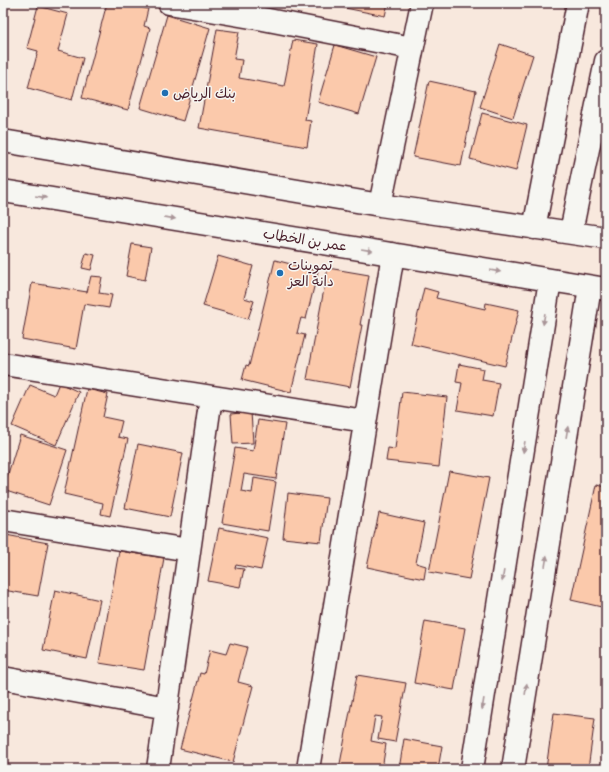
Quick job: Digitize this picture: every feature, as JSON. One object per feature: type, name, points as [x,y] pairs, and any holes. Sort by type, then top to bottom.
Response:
[{"type":"street","points":[[169,3],[265,11],[412,48]]},
{"type":"street","points":[[380,204],[422,3]]},
{"type":"street","points":[[534,228],[578,3]]},
{"type":"street","points":[[571,232],[605,70]]},
{"type":"street","points":[[3,141],[380,204],[606,238]]},
{"type":"street","name":"عمر بن الخطاب","points":[[3,191],[598,288]]},
{"type":"street","points":[[308,769],[394,254]]},
{"type":"street","points":[[472,769],[550,280]]},
{"type":"street","points":[[513,769],[598,288]]},
{"type":"street","points":[[3,364],[365,421]]},
{"type":"street","points":[[158,769],[212,397]]},
{"type":"street","points":[[3,520],[189,550]]},
{"type":"street","points":[[3,678],[167,708]]},
{"type":"building","points":[[107,3],[124,3],[148,9],[144,26],[150,28],[128,110],[82,98]]},
{"type":"building","points":[[341,3],[388,3],[385,16],[340,7]]},
{"type":"building","points":[[38,6],[68,14],[58,51],[83,58],[72,100],[28,88],[38,51],[27,48]]},
{"type":"building","points":[[167,15],[210,28],[183,121],[140,108]]},
{"type":"building","points":[[217,29],[239,32],[234,59],[242,60],[239,78],[284,86],[293,40],[318,44],[305,120],[311,121],[307,147],[199,128]]},
{"type":"building","points":[[500,44],[533,55],[513,118],[480,107]]},
{"type":"building","points":[[335,45],[376,57],[359,114],[318,102]]},
{"type":"building","points":[[429,81],[476,91],[461,166],[413,157]]},
{"type":"building","points":[[482,113],[527,125],[516,171],[470,159]]},
{"type":"building","points":[[132,244],[151,247],[145,280],[126,276]]},
{"type":"building","points":[[86,253],[95,255],[91,270],[82,268]]},
{"type":"building","points":[[218,256],[253,266],[244,298],[254,301],[248,319],[203,306]]},
{"type":"building","points":[[275,260],[318,271],[306,319],[301,318],[297,333],[305,335],[291,392],[242,380],[246,365],[249,366]]},
{"type":"building","points":[[328,268],[369,275],[360,325],[362,325],[350,387],[307,379]]},
{"type":"building","points":[[91,276],[102,277],[99,293],[112,295],[109,308],[84,304],[76,349],[22,339],[32,283],[87,292]]},
{"type":"building","points":[[424,288],[438,292],[436,298],[485,309],[486,303],[519,310],[505,366],[411,344]]},
{"type":"building","points":[[459,364],[484,369],[482,380],[499,383],[493,416],[457,410],[462,383],[456,382]]},
{"type":"building","points":[[59,383],[79,392],[56,445],[12,426],[30,385],[54,395]]},
{"type":"building","points":[[87,389],[108,394],[103,417],[122,421],[118,437],[128,439],[110,516],[101,514],[103,503],[64,494]]},
{"type":"building","points":[[402,392],[447,397],[439,467],[386,461],[388,448],[395,449]]},
{"type":"building","points":[[251,412],[253,443],[233,444],[231,414]]},
{"type":"building","points":[[258,420],[285,424],[276,479],[244,474],[241,491],[252,493],[254,478],[276,482],[268,531],[222,523],[235,448],[253,451]]},
{"type":"building","points":[[20,435],[67,450],[49,505],[3,490]]},
{"type":"building","points":[[138,444],[183,453],[170,517],[125,508]]},
{"type":"building","points":[[449,471],[489,478],[469,579],[429,572]]},
{"type":"building","points":[[596,485],[606,487],[606,608],[571,600]]},
{"type":"building","points":[[288,493],[327,498],[321,542],[283,538]]},
{"type":"building","points":[[379,513],[424,523],[416,563],[426,566],[424,579],[367,567]]},
{"type":"building","points":[[219,528],[268,538],[261,570],[236,565],[235,568],[244,569],[240,587],[208,581]]},
{"type":"building","points":[[6,535],[48,543],[38,596],[3,590],[3,552]]},
{"type":"building","points":[[119,551],[164,558],[144,670],[99,663]]},
{"type":"building","points":[[55,590],[100,600],[87,659],[43,650]]},
{"type":"building","points":[[425,621],[465,628],[454,690],[414,683]]},
{"type":"building","points":[[230,643],[247,647],[238,682],[253,686],[233,762],[180,749],[200,673],[204,674],[210,650],[226,654]]},
{"type":"building","points":[[357,675],[406,683],[395,742],[378,739],[382,717],[375,716],[371,741],[386,744],[382,769],[339,769]]},
{"type":"building","points":[[554,713],[595,718],[588,769],[546,769]]},
{"type":"building","points":[[404,739],[442,746],[438,769],[399,769]]},
{"type":"place","name":"بنك الرياض","points":[[165,93]]},
{"type":"place","name":"تموينات دانة العز","points":[[280,273]]}]
